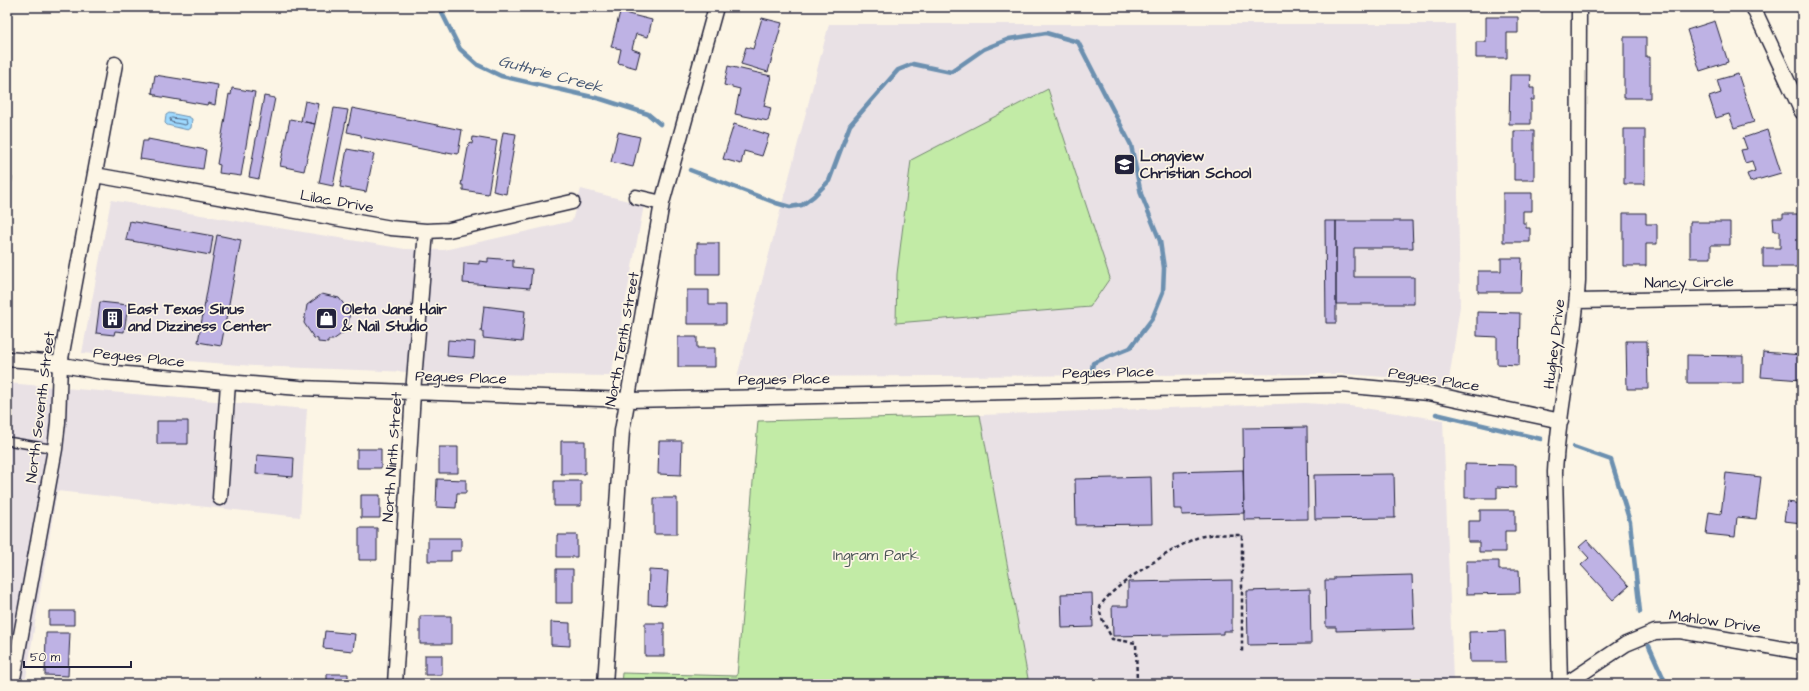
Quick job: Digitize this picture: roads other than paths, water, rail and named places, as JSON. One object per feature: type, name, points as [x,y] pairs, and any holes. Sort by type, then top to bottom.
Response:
[{"type":"street","name":"North Tenth Street","points":[[605,684],[622,431],[629,400],[662,203],[716,7]]},
{"type":"street","points":[[1753,7],[1802,112]]},
{"type":"street","name":"Hughey Drive","points":[[1560,684],[1555,472],[1577,301],[1579,259],[1582,8]]},
{"type":"street","name":"North Seventh Street","points":[[12,684],[55,449],[58,422],[60,364],[96,175],[115,64]]},
{"type":"street","name":"Lilac Drive","points":[[96,175],[391,228],[426,231],[449,230],[572,202]]},
{"type":"street","points":[[636,197],[662,203]]},
{"type":"street","name":"North Ninth Street","points":[[395,684],[413,393],[426,231]]},
{"type":"street","name":"Nancy Circle","points":[[1577,301],[1802,298]]},
{"type":"street","name":"Pegues Place","points":[[7,359],[60,364],[102,372],[300,388],[629,400],[1336,385],[1428,392],[1561,421]]},
{"type":"street","points":[[220,498],[228,383]]},
{"type":"street","name":"Mahlow Drive","points":[[1566,684],[1626,644],[1655,632],[1680,631],[1802,652]]},
{"type":"lane","points":[[7,441],[55,449]]},
{"type":"water","points":[[169,113],[192,119],[191,128],[188,130],[167,125],[165,123],[166,115]]},
{"type":"waterway","name":"Guthrie Creek","points":[[439,7],[460,49],[478,65],[501,76],[601,99],[648,114],[660,124]]},
{"type":"waterway","points":[[690,170],[776,203],[790,207],[802,205],[814,196],[829,181],[850,125],[898,70],[913,64],[951,72],[984,49],[1009,39],[1046,33],[1078,42],[1131,145],[1141,194],[1160,241],[1164,268],[1163,292],[1152,319],[1130,348],[1093,363],[1091,375]]},
{"type":"waterway","points":[[1436,414],[1541,439]]},
{"type":"waterway","points":[[1574,447],[1611,460],[1630,522],[1640,612]]},
{"type":"waterway","points":[[1649,646],[1666,684]]},
{"type":"place","name":"Longview Christian School","points":[[1125,165]]},
{"type":"place","name":"East Texas Sinus and Dizziness Center","points":[[112,318]]},
{"type":"place","name":"Oleta Jane Hair & Nail Studio","points":[[327,318]]},
{"type":"park label","name":"Ingram Park","points":[[876,555]]}]
